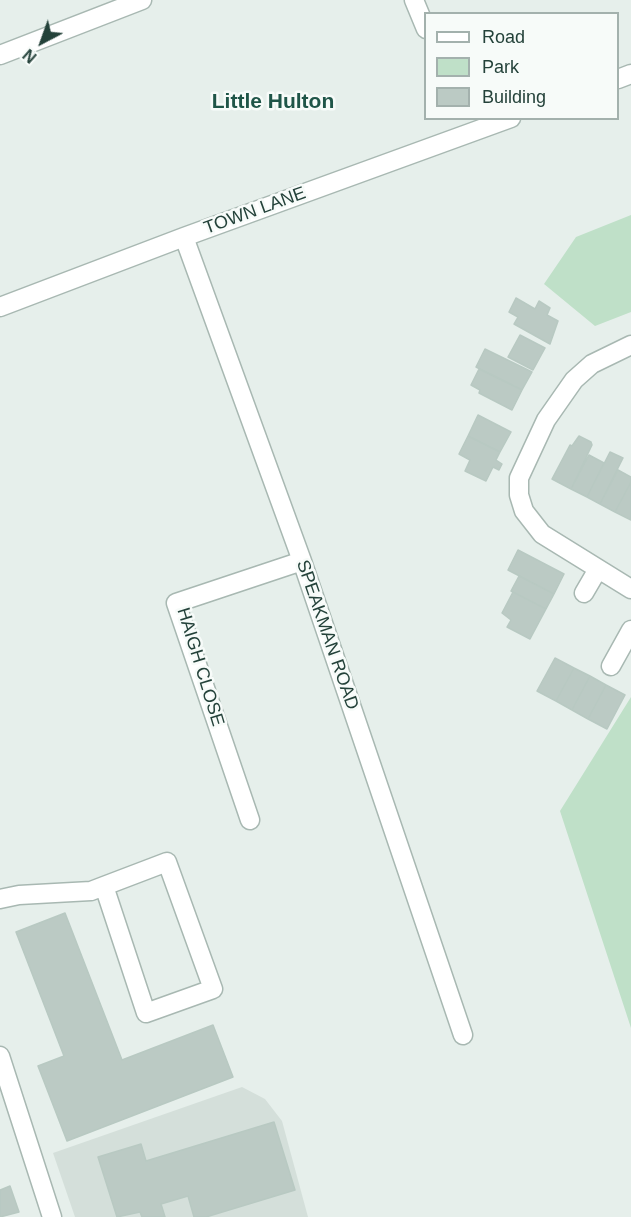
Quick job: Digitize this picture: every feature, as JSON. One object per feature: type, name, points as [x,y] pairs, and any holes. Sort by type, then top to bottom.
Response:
[{"type":"street","points":[[0,55],[141,0]]},
{"type":"street","points":[[414,0],[424,24]]},
{"type":"street","name":"TOWN LANE","points":[[0,308],[465,126],[500,120]]},
{"type":"street","name":"SPEAKMAN ROAD","points":[[184,237],[302,561],[463,1035]]},
{"type":"street","points":[[631,345],[591,364],[574,380],[546,420],[519,478],[519,495],[532,524],[554,544],[631,588]]},
{"type":"street","name":"HAIGH CLOSE","points":[[250,820],[176,603],[302,561]]},
{"type":"street","points":[[584,593],[598,569]]},
{"type":"street","points":[[611,666],[631,630]]},
{"type":"street","points":[[0,899],[19,895],[98,889],[167,862],[213,989],[146,1013],[98,889]]},
{"type":"street","points":[[0,1056],[52,1217]]},
{"type":"shaded area","points":[[242,1087],[265,1099],[282,1121],[308,1217],[75,1217],[53,1153]]},
{"type":"green space","points":[[631,215],[631,312],[595,326],[544,284],[576,237]]},
{"type":"green space","points":[[631,697],[631,1028],[560,811]]},
{"type":"building","points":[[516,298],[535,309],[539,301],[550,308],[547,315],[558,321],[550,344],[514,324],[518,317],[509,312]]},
{"type":"building","points":[[520,335],[545,348],[533,370],[508,357]]},
{"type":"building","points":[[485,349],[532,372],[522,390],[476,367]]},
{"type":"building","points":[[479,369],[522,390],[512,410],[479,393],[480,390],[471,385]]},
{"type":"building","points":[[478,415],[511,432],[500,452],[468,436]]},
{"type":"building","points":[[468,436],[500,452],[496,460],[502,464],[499,470],[493,467],[486,481],[465,471],[470,460],[459,454]]},
{"type":"building","points":[[579,436],[591,442],[592,445],[571,489],[552,479],[570,445],[572,446]]},
{"type":"building","points":[[610,452],[623,458],[600,504],[587,497]]},
{"type":"building","points":[[589,455],[604,463],[587,497],[571,489]]},
{"type":"building","points":[[618,470],[631,477],[631,482],[615,512],[600,504]]},
{"type":"building","points":[[631,482],[631,520],[615,512]]},
{"type":"building","points":[[518,550],[564,574],[554,594],[508,570]]},
{"type":"building","points":[[519,576],[554,594],[546,609],[511,591]]},
{"type":"building","points":[[513,592],[546,609],[530,639],[507,627],[511,620],[502,613]]},
{"type":"building","points":[[555,658],[574,668],[556,701],[537,691]]},
{"type":"building","points":[[574,668],[590,676],[572,710],[556,701]]},
{"type":"building","points":[[590,676],[606,685],[588,719],[572,710]]},
{"type":"building","points":[[606,685],[625,695],[607,729],[588,719]]},
{"type":"building","points":[[65,913],[122,1060],[213,1025],[233,1077],[67,1141],[38,1066],[64,1056],[16,932]]},
{"type":"building","points":[[274,1122],[295,1190],[206,1217],[194,1217],[188,1196],[161,1204],[165,1217],[142,1217],[140,1212],[117,1217],[98,1157],[141,1144],[146,1161]]},
{"type":"building","points":[[10,1186],[19,1212],[0,1217],[0,1190]]},
{"type":"district","name":"Little Hulton","points":[[273,102]]}]
